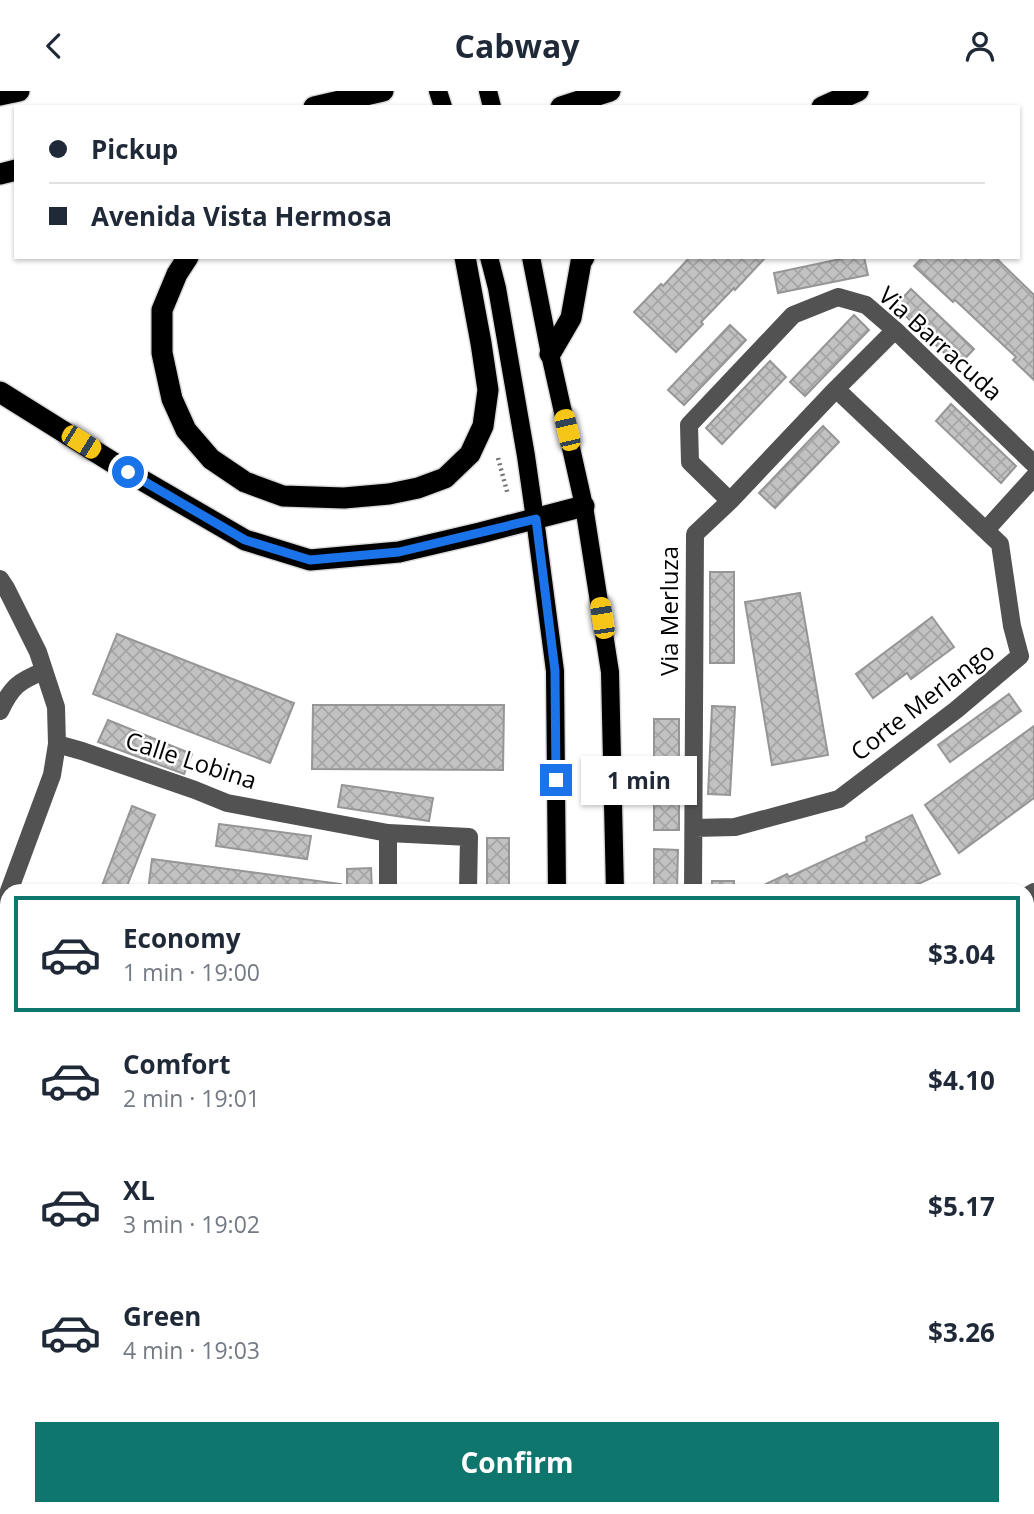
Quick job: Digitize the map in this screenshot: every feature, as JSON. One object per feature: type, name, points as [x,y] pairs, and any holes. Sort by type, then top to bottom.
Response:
[{"type":"highway","points":[[0,95],[19,91]]},
{"type":"highway","points":[[323,105],[383,91]]},
{"type":"highway","points":[[567,105],[610,91]]},
{"type":"highway","points":[[826,105],[858,91]]},
{"type":"highway","points":[[187,259],[177,274],[162,310],[162,353],[172,399],[186,430],[211,459],[245,482],[283,496],[344,498],[418,488],[445,478],[470,454],[483,426],[488,390],[465,259]]},
{"type":"highway","points":[[550,354],[571,318],[583,259]]},
{"type":"highway","points":[[0,391],[128,472],[245,540],[310,560],[399,552],[584,506]]},
{"type":"main road","points":[[490,259],[497,288],[536,519],[555,671],[557,884]]},
{"type":"main road","points":[[531,259],[584,506],[610,672],[614,884]]},
{"type":"street","name":"Via Barracuda","points":[[730,501],[690,462],[689,425],[793,315],[838,297],[866,305],[1034,464]]},
{"type":"street","points":[[836,389],[895,330]]},
{"type":"street","name":"Via Merluza","points":[[693,884],[695,534],[836,389]]},
{"type":"street","name":"Corte Merlango","points":[[694,828],[735,827],[839,799],[1027,659],[1012,626],[1000,544],[836,389]]},
{"type":"street","points":[[986,530],[1034,477]]},
{"type":"street","points":[[0,579],[38,652],[56,707],[57,744],[52,775],[11,884]]},
{"type":"street","points":[[0,711],[8,694],[24,679],[44,671]]},
{"type":"street","name":"Calle Lobina","points":[[57,744],[227,803],[388,833],[469,837],[468,884]]},
{"type":"street","points":[[388,833],[388,884]]},
{"type":"path","points":[[498,458],[508,496],[503,527]]},
{"type":"building","points":[[688,259],[764,259],[701,322],[703,324],[676,352],[634,312],[661,284],[663,286]]},
{"type":"building","points":[[840,259],[864,259],[868,275],[778,293],[774,273]]},
{"type":"building","points":[[921,259],[997,259],[1034,295],[1034,380],[1013,360],[1016,357],[914,266]]},
{"type":"building","points":[[911,289],[974,349],[958,366],[895,306]]},
{"type":"building","points":[[854,315],[869,330],[805,396],[790,382]]},
{"type":"building","points":[[730,325],[746,340],[684,405],[668,390]]},
{"type":"building","points":[[770,361],[786,377],[722,444],[706,428]]},
{"type":"building","points":[[951,404],[1016,466],[1001,483],[936,421]]},
{"type":"building","points":[[823,426],[839,442],[775,508],[759,493]]},
{"type":"building","points":[[710,572],[734,572],[734,663],[710,663]]},
{"type":"building","points":[[800,593],[828,755],[772,765],[745,602]]},
{"type":"building","points":[[932,617],[954,647],[911,679],[907,673],[873,698],[856,674]]},
{"type":"building","points":[[117,634],[294,703],[270,763],[93,694]]},
{"type":"building","points":[[1009,694],[1021,711],[950,762],[938,745]]},
{"type":"building","points":[[313,705],[504,705],[503,770],[312,769]]},
{"type":"building","points":[[712,706],[735,707],[730,795],[708,794]]},
{"type":"building","points":[[654,719],[679,719],[679,830],[654,830]]},
{"type":"building","points":[[108,720],[192,754],[184,774],[98,742]]},
{"type":"building","points":[[1034,726],[1034,798],[959,853],[925,805]]},
{"type":"building","points":[[342,785],[433,798],[429,821],[338,807]]},
{"type":"building","points":[[132,806],[155,815],[128,884],[103,884]]},
{"type":"building","points":[[912,815],[940,874],[918,884],[766,884],[787,874],[789,877],[867,841],[866,837]]},
{"type":"building","points":[[219,824],[311,836],[307,859],[216,846]]},
{"type":"building","points":[[487,838],[509,838],[509,884],[487,884]]},
{"type":"building","points":[[654,849],[678,850],[677,884],[654,884]]},
{"type":"building","points":[[152,859],[341,884],[149,884]]},
{"type":"building","points":[[371,868],[372,884],[347,884],[347,869]]},
{"type":"building","points":[[712,881],[734,881],[734,884],[712,884]]},
{"type":"route","points":[[128,472],[245,540],[310,560],[399,552],[536,519],[555,671],[556,780]]}]
